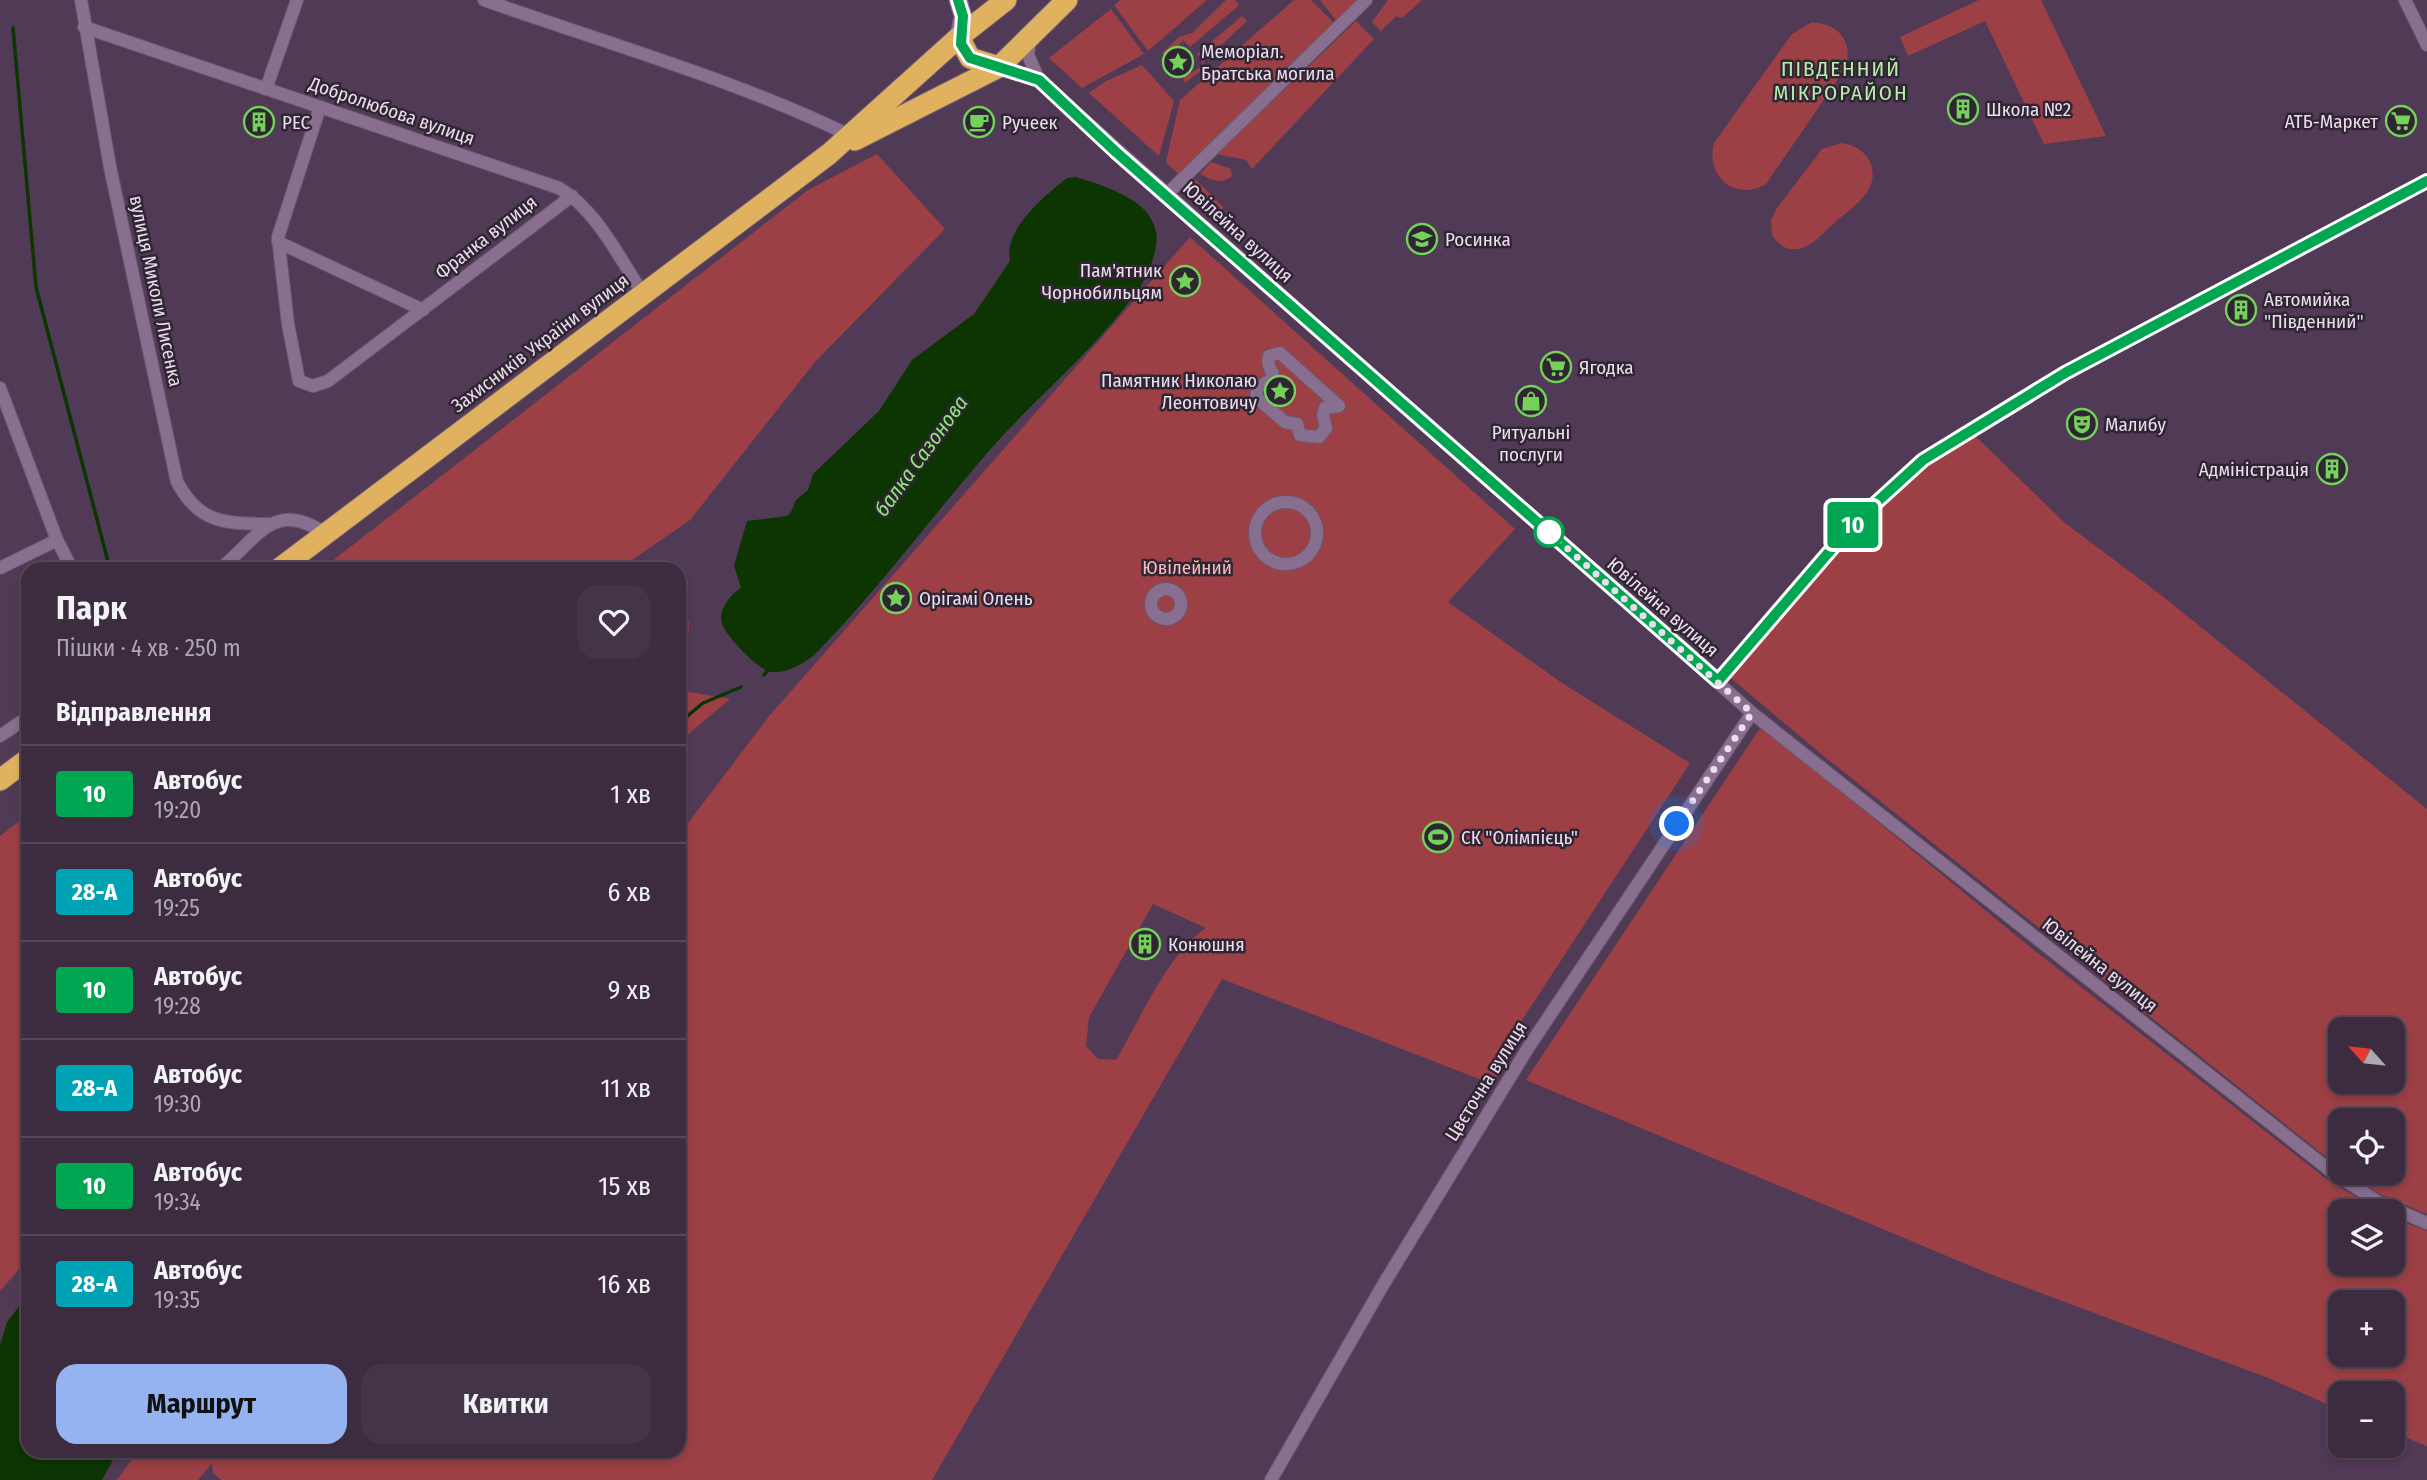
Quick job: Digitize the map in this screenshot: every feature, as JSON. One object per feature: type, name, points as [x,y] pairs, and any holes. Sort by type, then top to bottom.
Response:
[{"type":"highway","name":"Захисників України вулиця","points":[[288,562],[829,153],[963,13],[1006,0]]},
{"type":"highway","name":"Захисників України вулиця","points":[[829,153],[999,67],[1032,32],[1066,3]]},
{"type":"highway","points":[[963,13],[970,58],[999,67]]},
{"type":"highway","points":[[0,780],[21,764]]},
{"type":"street","name":"вулиця Миколи Лисенка","points":[[81,0],[110,167],[177,482],[188,503],[207,516],[237,523],[268,524],[288,519],[307,521],[326,534]]},
{"type":"street","points":[[266,89],[297,0]]},
{"type":"street","points":[[484,0],[810,116],[849,135]]},
{"type":"street","points":[[1167,194],[1366,0]]},
{"type":"street","points":[[2405,0],[2427,45]]},
{"type":"street","name":"Добролюбова вулиця","points":[[84,27],[559,188],[572,195]]},
{"type":"street","name":"Ювілейна вулиця","points":[[1032,32],[1027,44],[1028,55],[1039,80]]},
{"type":"street","name":"Ювілейна вулиця","points":[[999,67],[1039,80],[1752,713],[2332,1172],[2380,1203],[2427,1223]]},
{"type":"street","name":"Франка вулиця","points":[[320,107],[278,242],[288,324],[299,381],[313,386],[328,382],[572,195]]},
{"type":"street","points":[[1718,681],[1854,523],[1923,460],[2065,373],[2427,181]]},
{"type":"street","points":[[572,195],[643,294]]},
{"type":"street","points":[[278,242],[423,310]]},
{"type":"street","points":[[1280,353],[1339,405],[1325,408],[1325,430],[1316,437],[1300,435],[1297,424],[1285,422],[1256,397],[1257,388],[1270,383],[1273,378],[1268,362],[1272,354],[1280,353]]},
{"type":"street","points":[[0,388],[57,540],[68,562]]},
{"type":"street","points":[[1288,502],[1308,510],[1316,522],[1318,536],[1314,549],[1304,560],[1284,565],[1264,557],[1256,545],[1254,531],[1258,517],[1268,507],[1288,502]]},
{"type":"street","points":[[227,562],[268,524]]},
{"type":"street","points":[[0,568],[57,540]]},
{"type":"street","name":"Цвєточна вулиця","points":[[1271,1480],[1383,1284],[1528,1048],[1752,713]]},
{"type":"street","points":[[0,736],[21,722]]},
{"type":"green space","points":[[1120,0],[1207,0],[1148,51],[1114,5]]},
{"type":"green space","points":[[1226,0],[1235,0],[1239,5],[1190,47],[1183,40],[1167,57],[1162,53],[1179,37],[1192,33]]},
{"type":"green space","points":[[1294,0],[1311,0],[1335,24],[1179,175],[1166,162],[1180,100]]},
{"type":"green space","points":[[1320,0],[1359,0],[1338,23]]},
{"type":"green space","points":[[1388,0],[1422,0],[1402,18],[1396,16],[1381,31],[1372,22]]},
{"type":"green space","points":[[1979,0],[2041,0],[2106,136],[2044,144],[1985,21],[1908,56],[1900,37]]},
{"type":"green space","points":[[1111,9],[1144,54],[1082,88],[1049,58]]},
{"type":"green space","points":[[1242,16],[1247,21],[1204,61],[1203,69],[1185,83],[1183,78],[1202,66],[1202,59],[1197,54]]},
{"type":"green space","points":[[1356,21],[1374,39],[1252,169],[1246,160],[1217,154]]},
{"type":"green space","points":[[1810,23],[1828,26],[1841,36],[1848,51],[1845,69],[1766,184],[1755,189],[1734,188],[1725,183],[1714,166],[1714,143],[1792,34]]},
{"type":"green space","points":[[1142,65],[1174,101],[1159,156],[1089,93],[1106,81]]},
{"type":"green space","points":[[1842,143],[1858,148],[1869,160],[1872,180],[1869,189],[1813,243],[1798,249],[1783,246],[1772,235],[1771,220],[1777,208],[1822,149]]},
{"type":"green space","points":[[877,154],[945,229],[815,362],[690,520],[629,562],[331,562],[808,190]]},
{"type":"green space","points":[[1211,162],[1231,169],[1232,176],[1220,181],[1200,174]]},
{"type":"green space","points":[[1195,179],[1223,207],[1221,212],[1190,185]]},
{"type":"green space","name":"Ювілейний","points":[[1190,237],[1515,529],[1448,602],[1562,683],[1690,763],[1509,1040],[1504,1065],[1492,1084],[1222,979],[932,1480],[221,1480],[213,1473],[212,1463],[198,1480],[117,1480],[133,1458],[686,1458],[686,826],[770,715]],"holes":[[[1153,904],[1206,928],[1193,938],[1168,970],[1116,1060],[1098,1059],[1086,1046],[1089,1017]]]},
{"type":"green space","points":[[1969,430],[2065,523],[2161,595],[2427,809],[2427,1214],[2405,1205],[2405,1199],[2391,1199],[2366,1185],[2405,1185],[2405,1108],[2328,1108],[2328,1158],[1820,753],[1726,674],[1854,523]]},
{"type":"green space","points":[[686,618],[689,622],[686,667]]},
{"type":"green space","points":[[686,691],[730,699],[686,736]]},
{"type":"green space","points":[[1764,728],[2025,943],[2328,1180],[2328,1185],[2336,1185],[2359,1199],[2328,1199],[2328,1276],[2405,1276],[2405,1222],[2427,1231],[2427,1446],[2405,1437],[2405,1381],[2328,1381],[2328,1405],[2271,1379],[1990,1274],[1526,1080],[1758,731]]},
{"type":"green space","points":[[21,820],[21,1267],[0,1291],[0,836]]},
{"type":"water","points":[[1076,177],[1124,195],[1145,210],[1152,220],[1157,238],[1155,253],[1140,287],[1107,329],[996,443],[860,606],[812,657],[789,670],[772,672],[760,666],[730,637],[721,619],[726,603],[741,588],[734,566],[747,521],[787,516],[791,512],[796,500],[808,490],[813,474],[879,411],[912,360],[974,314],[1010,261],[1009,249],[1013,237],[1027,215],[1067,178]]},
{"type":"water","points":[[21,1304],[21,1458],[114,1458],[102,1480],[0,1480],[0,1345],[7,1322]]},
{"type":"waterway","points":[[13,28],[36,287],[108,562]]},
{"type":"waterway","name":"балка Сазонова","points":[[764,675],[769,668]]},
{"type":"waterway","name":"балка Сазонова","points":[[686,717],[703,703],[741,687]]},
{"type":"bus line","name":"10","points":[[958,0],[963,16],[959,37],[964,52],[970,58],[1018,71],[1039,80],[1116,152],[1167,194],[1718,681],[1854,523],[1923,460],[2065,373],[2427,181]]},
{"type":"place","name":"Меморіал. Братська могила","points":[[1178,62]]},
{"type":"place","name":"Школа №2","points":[[1963,109]]},
{"type":"place","name":"АТБ-Маркет","points":[[2401,121]]},
{"type":"place","name":"РЕС","points":[[259,122]]},
{"type":"place","name":"Ручеек","points":[[979,122]]},
{"type":"place","name":"Росинка","points":[[1422,239]]},
{"type":"place","name":"Пам'ятник Чорнобильцям","points":[[1185,281]]},
{"type":"place","name":"Автомийка \"Південний\"","points":[[2241,310]]},
{"type":"place","name":"Ягодка","points":[[1556,367]]},
{"type":"place","name":"Памятник Николаю Леонтовичу","points":[[1280,391]]},
{"type":"place","name":"Ритуальні послуги","points":[[1531,401]]},
{"type":"place","name":"Малибу","points":[[2082,424]]},
{"type":"place","name":"Адміністрація","points":[[2332,469]]},
{"type":"place","name":"Орігамі Олень","points":[[896,598]]},
{"type":"place","name":"СК \"Олімпієць\"","points":[[1438,837]]},
{"type":"place","name":"Конюшня","points":[[1145,944]]},
{"type":"district","name":"ПІВДЕННИЙ МІКРОРАЙОН","points":[[1841,81]]},
{"type":"route","points":[[1549,532],[1752,713],[1677,824]]}]
